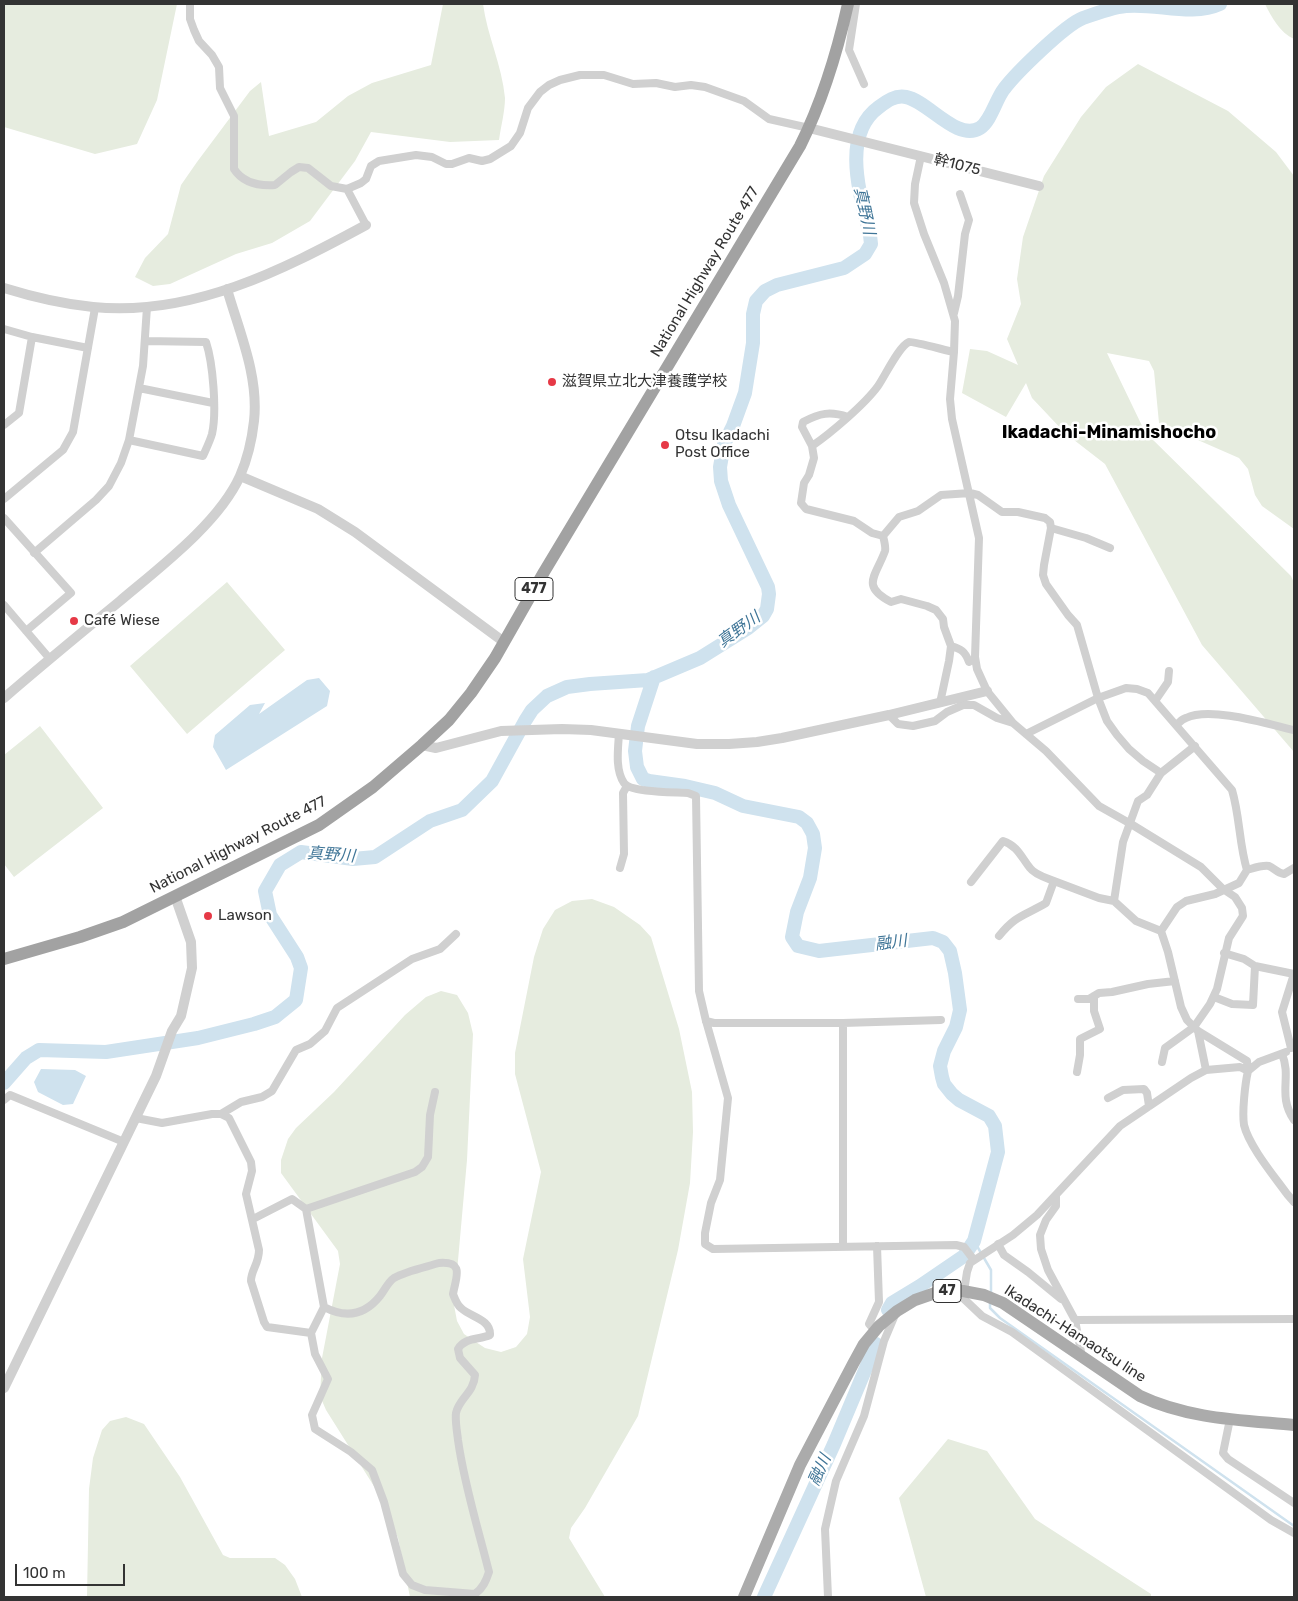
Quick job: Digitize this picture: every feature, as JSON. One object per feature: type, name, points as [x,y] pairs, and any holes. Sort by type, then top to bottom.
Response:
[{"type":"highway","name":"National Highway Route 477","points":[[4,959],[80,937],[123,922],[319,825],[373,787],[449,720],[472,693],[504,642],[740,244],[785,172],[809,128],[830,74],[839,47],[848,4]]},
{"type":"main road","name":"Ikadachi-Hamaotsu line","points":[[744,1597],[800,1465],[864,1344],[897,1311],[915,1300],[941,1291],[963,1291],[984,1295],[1003,1303],[1140,1396],[1156,1404],[1191,1414],[1294,1425]]},
{"type":"street","points":[[190,4],[190,19],[194,30],[219,68],[220,88],[234,116],[234,170],[242,179],[256,184],[275,185],[299,167],[308,168],[331,186],[348,189],[366,179],[371,166],[379,161],[416,155],[432,157],[446,164],[452,164],[469,158],[482,161],[490,159],[501,154],[511,146],[520,133],[528,108],[540,92],[560,80],[580,75],[604,75],[633,84],[656,83],[676,87],[691,85],[705,87],[744,101],[768,119],[809,128]]},
{"type":"street","points":[[856,4],[849,50],[864,84]]},
{"type":"street","name":"幹1075","points":[[809,128],[1040,186]]},
{"type":"street","points":[[921,156],[914,184],[914,203],[924,234],[944,283],[955,321],[950,400],[952,419],[970,493],[978,538],[975,657],[977,669],[987,691],[1013,724],[1046,751],[1099,806],[1201,867],[1235,897],[1242,908],[1243,916],[1229,938],[1224,953],[1214,997],[1196,1029],[1165,1048],[1162,1062]]},
{"type":"street","points":[[4,288],[39,298],[95,308],[147,307],[194,300],[273,273],[366,225],[348,189]]},
{"type":"street","points":[[953,315],[958,296],[965,234],[969,220],[960,194]]},
{"type":"street","points":[[4,698],[157,570],[208,522],[224,503],[240,476],[254,421],[254,392],[249,364],[227,289]]},
{"type":"street","points":[[34,553],[96,500],[109,486],[121,463],[129,440],[143,366],[147,307]]},
{"type":"street","points":[[4,499],[63,450],[73,432],[95,308]]},
{"type":"street","points":[[4,329],[32,338],[88,348]]},
{"type":"street","points":[[4,425],[19,413],[32,338]]},
{"type":"street","points":[[129,440],[203,456],[212,433],[211,357],[206,342],[145,341]]},
{"type":"street","points":[[812,446],[848,417],[877,388],[902,347],[909,342],[914,341],[928,347],[954,352]]},
{"type":"street","points":[[139,388],[213,403]]},
{"type":"street","points":[[848,417],[826,413],[803,422],[802,426],[812,446],[814,458],[809,475],[804,483],[801,504],[806,508],[854,521],[872,533],[883,536]]},
{"type":"street","points":[[240,476],[318,509],[355,532],[504,642]]},
{"type":"street","points":[[940,703],[951,646],[943,619],[936,610],[927,606],[901,599],[891,602],[875,591],[872,585],[873,576],[885,550],[883,536],[899,516],[918,511],[941,495],[970,493],[978,495],[1002,512],[1018,512],[1045,518],[1050,522],[1051,528],[1043,575],[1046,584],[1077,625],[1098,698],[1107,721],[1116,735],[1144,762],[1160,773]]},
{"type":"street","points":[[4,518],[71,593],[26,631]]},
{"type":"street","points":[[1051,528],[1086,538],[1110,548]]},
{"type":"street","points":[[4,605],[50,659]]},
{"type":"street","points":[[951,646],[962,649],[969,662]]},
{"type":"street","points":[[1155,701],[1168,682],[1169,671]]},
{"type":"street","points":[[1026,734],[1098,698],[1126,688],[1137,688],[1148,693],[1232,790],[1237,806],[1241,848],[1247,870]]},
{"type":"street","points":[[422,745],[436,748],[502,731],[562,729],[697,744],[729,744],[782,738],[987,691]]},
{"type":"street","points":[[889,715],[898,724],[913,726],[935,721],[963,705],[974,705],[997,718],[1013,724]]},
{"type":"street","points":[[1176,725],[1186,718],[1202,714],[1217,714],[1294,730]]},
{"type":"street","points":[[619,734],[619,774],[624,785],[633,789],[688,793],[696,796],[699,991],[728,1098],[720,1180],[710,1203],[705,1244],[713,1249],[956,1245],[964,1247],[974,1260]]},
{"type":"street","points":[[1114,901],[1123,842],[1138,802],[1147,795],[1160,773],[1195,746]]},
{"type":"street","points":[[620,868],[624,854],[623,793],[627,786]]},
{"type":"street","points":[[971,882],[1003,841],[1010,843],[1017,849],[1030,869],[1054,881],[1099,898],[1114,901],[1136,921],[1161,931]]},
{"type":"street","points":[[1293,870],[1284,874],[1264,866],[1247,870],[1239,883],[1215,894],[1186,901],[1177,906],[1161,931],[1187,1020],[1196,1029],[1247,1060],[1244,1124],[1250,1140],[1294,1202]]},
{"type":"street","points":[[999,936],[1010,922],[1046,903],[1054,881]]},
{"type":"street","points":[[4,1388],[136,1118],[180,1016],[192,968],[191,942],[175,896]]},
{"type":"street","points":[[221,1114],[241,1102],[262,1097],[272,1092],[296,1050],[310,1044],[325,1031],[338,1008],[412,959],[440,949],[456,934]]},
{"type":"street","points":[[1224,953],[1244,959],[1255,966],[1294,974],[1282,1012],[1292,1048],[1282,1054],[1259,1062],[1248,1070]]},
{"type":"street","points":[[1214,997],[1232,1004],[1253,1005],[1255,966]]},
{"type":"street","points":[[1078,999],[1089,999],[1098,993],[1175,981]]},
{"type":"street","points":[[1077,1072],[1080,1039],[1100,1029],[1094,1011],[1094,996]]},
{"type":"street","points":[[706,1021],[714,1023],[843,1023],[941,1020]]},
{"type":"street","points":[[843,1023],[843,1246]]},
{"type":"street","points":[[1196,1029],[1206,1070]]},
{"type":"street","points":[[1282,1054],[1286,1062],[1284,1096],[1287,1109],[1294,1120]]},
{"type":"street","points":[[1248,1070],[1240,1067],[1206,1070],[1120,1126],[1031,1220],[1013,1236],[970,1263],[963,1298],[982,1316],[1012,1332],[1271,1520],[1294,1533]]},
{"type":"street","points":[[1108,1098],[1123,1090],[1144,1089],[1147,1093],[1149,1106]]},
{"type":"street","points":[[306,1209],[415,1172],[422,1167],[428,1157],[430,1115],[435,1092]]},
{"type":"street","points":[[4,1100],[10,1095],[124,1142]]},
{"type":"street","points":[[136,1118],[162,1123],[212,1114],[221,1114],[229,1118],[252,1162],[252,1171],[246,1194],[260,1250],[259,1259],[251,1275],[251,1281],[264,1322],[268,1326],[311,1334]]},
{"type":"street","points":[[1056,1195],[1056,1206],[1046,1220],[1040,1234],[1041,1250],[1048,1270],[1075,1320],[1082,1357]]},
{"type":"street","points":[[253,1219],[292,1199],[306,1209],[324,1307],[311,1334],[316,1354],[328,1379],[312,1415],[315,1429],[351,1452],[372,1470],[384,1502],[403,1574],[412,1585],[419,1589],[474,1594],[480,1589],[489,1572],[462,1466],[456,1423],[456,1412],[471,1391],[475,1376],[460,1358],[458,1349],[464,1342],[490,1335],[490,1329],[487,1324],[461,1309],[457,1303],[453,1294],[457,1280],[457,1270],[453,1264],[446,1262],[439,1262],[393,1278],[370,1308],[363,1311],[342,1314],[324,1307]]},
{"type":"street","points":[[998,1244],[1004,1255],[1065,1302]]},
{"type":"street","points":[[875,1331],[869,1324],[879,1302],[877,1246]]},
{"type":"street","points":[[828,1597],[826,1529],[836,1482],[864,1416],[884,1341],[897,1311]]},
{"type":"street","points":[[1075,1320],[1294,1319]]},
{"type":"street","points":[[1230,1419],[1223,1453],[1228,1459],[1294,1503]]},
{"type":"shaded area","points":[[4,4],[177,4],[157,100],[137,144],[95,154],[4,127]]},
{"type":"shaded area","points":[[443,4],[483,4],[501,74],[505,98],[499,140],[450,142],[371,132],[355,161],[310,221],[272,243],[236,254],[170,284],[153,286],[135,277],[145,258],[168,234],[181,185],[250,91],[261,82],[269,136],[316,122],[348,96],[372,83],[431,65]]},
{"type":"shaded area","points":[[1265,4],[1294,4],[1294,39],[1284,33],[1273,19]]},
{"type":"shaded area","points":[[1138,64],[1228,111],[1276,152],[1294,176],[1294,529],[1262,506],[1255,495],[1248,469],[1239,458],[1159,423],[1154,371],[1149,361],[1107,353],[1145,432],[1291,576],[1294,583],[1294,752],[1202,645],[1105,464],[1065,433],[1032,398],[1026,383],[1006,417],[962,393],[970,349],[987,351],[1018,365],[1007,339],[1021,304],[1017,279],[1023,237],[1044,176],[1081,117],[1106,87]]},
{"type":"shaded area","points":[[227,582],[285,650],[187,734],[130,666]]},
{"type":"shaded area","points":[[40,726],[103,808],[14,877],[4,864],[4,755]]},
{"type":"shaded area","points":[[592,899],[614,907],[640,925],[651,937],[679,1029],[692,1092],[693,1132],[690,1183],[678,1250],[638,1416],[585,1508],[571,1528],[569,1538],[605,1597],[410,1597],[398,1538],[382,1499],[326,1410],[320,1396],[322,1358],[340,1264],[338,1251],[281,1173],[281,1160],[288,1139],[296,1128],[334,1092],[405,1015],[426,997],[441,991],[457,995],[468,1013],[473,1034],[467,1160],[454,1305],[457,1321],[464,1334],[485,1348],[501,1352],[516,1347],[527,1334],[530,1317],[523,1259],[541,1172],[515,1074],[515,1053],[534,957],[543,929],[555,910],[572,901]]},
{"type":"shaded area","points":[[126,1417],[144,1424],[180,1477],[223,1555],[230,1558],[275,1558],[285,1565],[295,1579],[302,1597],[87,1597],[89,1489],[93,1458],[102,1430],[110,1421]]},
{"type":"shaded area","points":[[948,1439],[987,1451],[1035,1519],[1151,1594],[1151,1597],[926,1597],[899,1498]]},
{"type":"water","points":[[319,678],[330,691],[327,706],[226,770],[213,747],[215,735],[250,705],[265,703],[259,714],[307,680]]},
{"type":"water","points":[[41,1069],[75,1070],[86,1076],[73,1104],[63,1105],[38,1092],[34,1082]]},
{"type":"waterway","name":"真野川","points":[[4,1083],[26,1058],[39,1050],[106,1052],[198,1038],[275,1017],[296,1000],[301,968],[297,957],[270,915],[265,891],[280,865],[301,852],[353,859],[375,857],[430,821],[462,810],[492,781],[532,710],[547,696],[567,687],[648,680],[700,658],[748,628],[763,616],[767,609],[768,587],[729,505],[721,481],[720,467],[724,444],[745,393],[753,343],[753,314],[756,301],[765,291],[777,285],[844,268],[865,254],[871,244],[856,167],[860,133],[867,119],[885,103],[895,98],[906,97],[924,105],[952,125],[962,130],[971,131],[984,125],[1001,93],[1019,72],[1053,39],[1075,22],[1110,9],[1126,6],[1186,10],[1209,8],[1220,4]]},
{"type":"waterway","name":"融川","points":[[654,677],[638,726],[635,751],[637,767],[643,779],[715,793],[743,806],[799,817],[807,823],[813,834],[815,848],[810,878],[797,912],[792,937],[798,946],[819,951],[933,938],[943,942],[950,951],[960,1010],[956,1027],[944,1051],[940,1066],[942,1077],[944,1084],[959,1100],[989,1116],[995,1126],[998,1152],[974,1241],[964,1256],[892,1303],[888,1310]]},
{"type":"waterway","points":[[974,1241],[991,1270],[991,1294]]},
{"type":"waterway","points":[[990,1302],[990,1308],[1000,1318],[1294,1526]]},
{"type":"waterway","name":"融川","points":[[764,1597],[834,1444],[876,1344]]},
{"type":"place","name":"滋賀県立北大津養護学校","points":[[552,382]]},
{"type":"place","name":"Otsu Ikadachi Post Office","points":[[665,445]]},
{"type":"place","name":"Café Wiese","points":[[74,621]]},
{"type":"place","name":"Lawson","points":[[208,916]]},
{"type":"district","name":"Ikadachi-Minamishocho","points":[[1109,433]]}]
